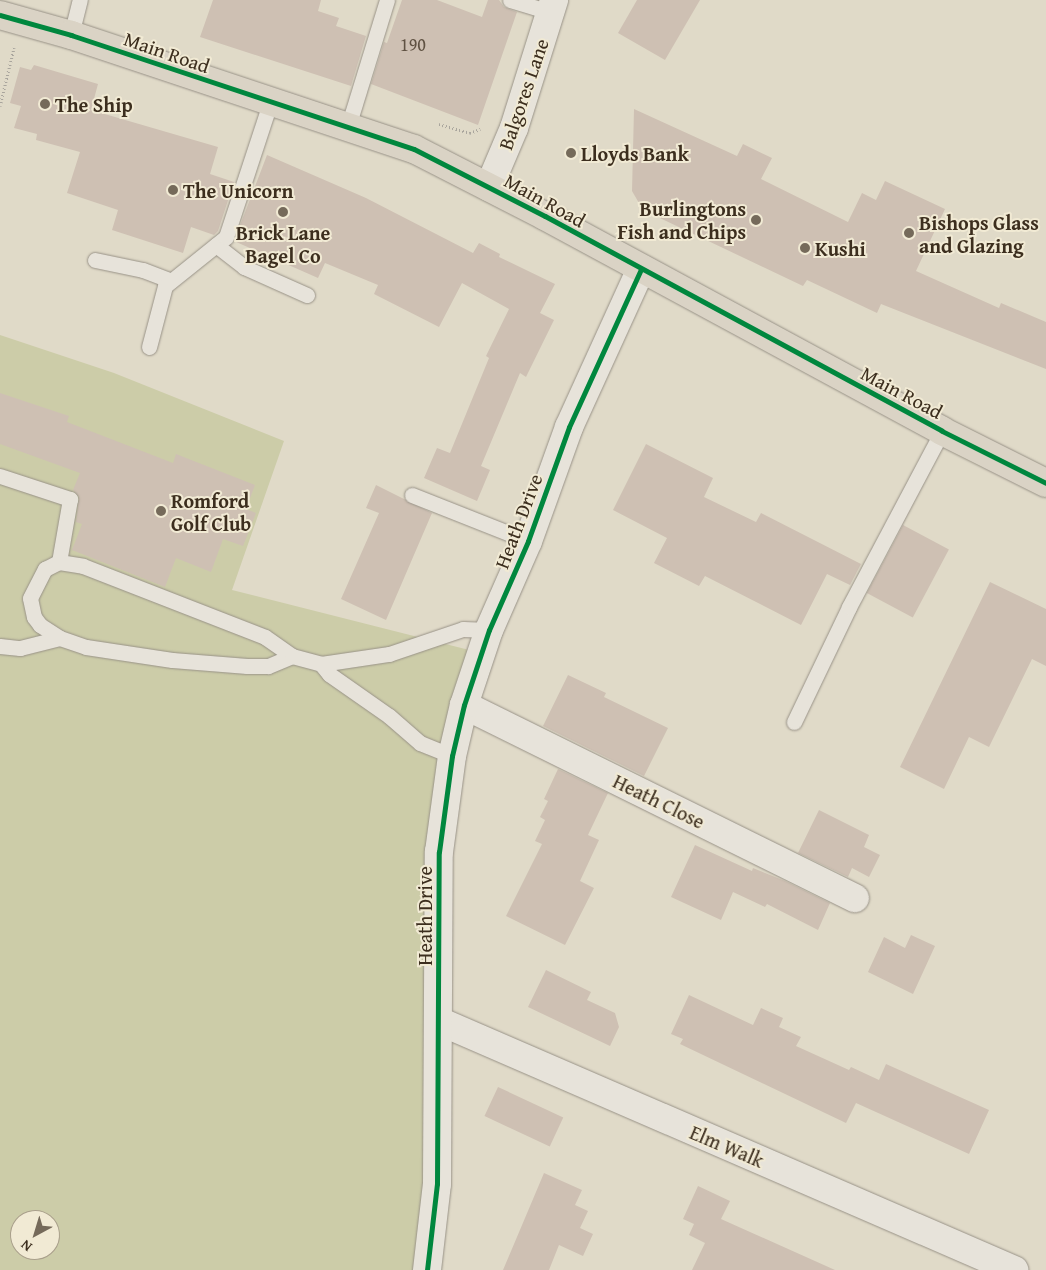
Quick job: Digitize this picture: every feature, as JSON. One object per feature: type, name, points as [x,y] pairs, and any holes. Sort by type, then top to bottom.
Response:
[{"type":"main road","name":"Main Road","points":[[11,17],[70,35],[347,130],[414,149],[489,187],[942,431],[1046,483]]},
{"type":"street","name":"Balgores Lane","points":[[489,187],[514,128],[552,6]]},
{"type":"street","name":"Heath Drive","points":[[427,1270],[438,1184],[439,852],[452,756],[464,705],[489,630],[528,542],[569,427],[641,269]]},
{"type":"street","name":"Heath Close","points":[[464,705],[855,898]]},
{"type":"street","name":"Elm Walk","points":[[439,1021],[1014,1270]]},
{"type":"lane","points":[[70,35],[80,0]]},
{"type":"lane","points":[[347,130],[387,0]]},
{"type":"lane","points":[[510,0],[552,6]]},
{"type":"lane","points":[[149,347],[165,286],[226,237],[270,103]]},
{"type":"lane","points":[[216,245],[244,267],[307,295]]},
{"type":"lane","points":[[94,260],[144,270],[172,281]]},
{"type":"lane","points":[[794,722],[849,607],[942,431]]},
{"type":"lane","points":[[0,476],[70,499],[59,562]]},
{"type":"lane","points":[[412,495],[528,542]]},
{"type":"lane","points":[[292,656],[268,666],[237,666],[172,660],[86,647],[60,638],[37,621],[30,598],[45,569],[59,562],[83,566],[255,633],[292,656],[321,664],[389,654],[463,629],[489,630]]},
{"type":"lane","points":[[0,646],[20,648],[60,638]]},
{"type":"lane","points":[[321,664],[328,674],[389,716],[420,743],[452,756]]},
{"type":"path","points":[[0,106],[11,17]]},
{"type":"path","points":[[439,124],[470,134],[483,126]]},
{"type":"green space","name":"Romford Golf Club","points":[[0,335],[114,373],[284,441],[232,590],[481,653],[439,852],[427,1270],[0,1270]]},
{"type":"building","points":[[213,0],[321,0],[318,11],[339,18],[336,26],[366,36],[351,86],[200,37]]},
{"type":"building","points":[[402,0],[437,0],[482,17],[488,0],[499,0],[504,7],[517,12],[478,125],[371,84],[384,42],[387,43]]},
{"type":"building","points":[[637,0],[700,0],[665,60],[618,33]]},
{"type":"building","points":[[34,65],[98,84],[91,110],[218,147],[210,174],[234,182],[218,231],[214,235],[191,227],[183,253],[112,230],[118,210],[67,193],[80,152],[36,140],[37,134],[14,128],[21,106],[10,103],[20,67],[31,70]]},
{"type":"building","points":[[634,109],[737,156],[743,144],[772,158],[761,179],[848,222],[862,193],[876,200],[885,181],[945,209],[916,271],[999,308],[1001,303],[1046,322],[1046,369],[881,304],[877,313],[807,280],[803,286],[643,210],[632,191]]},
{"type":"building","points":[[267,155],[366,198],[473,253],[479,243],[500,254],[499,257],[555,284],[540,313],[554,320],[526,377],[520,373],[481,466],[490,470],[477,501],[424,478],[437,448],[450,453],[489,358],[486,356],[509,309],[462,283],[439,327],[374,294],[378,285],[325,263],[318,278],[234,241]]},
{"type":"building","name":"Romford Golf Club","points":[[0,393],[69,416],[67,422],[173,463],[176,454],[255,485],[246,509],[256,513],[243,546],[223,539],[211,572],[176,558],[165,587],[72,550],[82,524],[76,522],[79,497],[73,490],[80,473],[0,444]]},
{"type":"building","points":[[646,444],[713,478],[704,497],[756,522],[761,513],[861,564],[850,585],[827,574],[801,625],[705,576],[699,586],[654,563],[667,538],[613,510]]},
{"type":"building","points":[[376,485],[432,513],[386,620],[341,599],[379,513],[366,508]]},
{"type":"building","points":[[903,525],[949,549],[913,617],[867,593]]},
{"type":"building","points":[[990,582],[1046,609],[1046,666],[1032,659],[989,747],[969,737],[944,789],[900,767]]},
{"type":"building","points":[[568,675],[606,693],[604,697],[668,728],[644,776],[543,726]]},
{"type":"building","points":[[558,769],[608,793],[588,835],[599,840],[580,881],[594,888],[565,945],[506,916],[542,844],[535,841],[545,820],[540,817],[548,801],[544,799]]},
{"type":"building","points":[[819,810],[869,835],[864,847],[880,855],[869,877],[852,868],[848,877],[798,853]]},
{"type":"building","points":[[695,845],[752,871],[753,868],[785,881],[830,903],[818,930],[767,904],[765,907],[733,892],[721,920],[671,897]]},
{"type":"building","points":[[911,935],[935,946],[913,994],[868,972],[884,937],[905,948]]},
{"type":"building","points":[[546,970],[591,992],[587,1000],[615,1013],[619,1027],[610,1046],[528,1007]]},
{"type":"building","points":[[689,995],[753,1025],[761,1008],[783,1018],[779,1027],[801,1037],[796,1046],[849,1070],[851,1067],[879,1080],[886,1064],[989,1110],[969,1154],[856,1103],[846,1123],[680,1044],[683,1039],[671,1034]]},
{"type":"building","points":[[498,1087],[563,1117],[550,1146],[484,1116]]},
{"type":"building","points":[[544,1173],[582,1190],[575,1205],[588,1211],[580,1228],[593,1234],[583,1256],[559,1245],[549,1270],[503,1270]]},
{"type":"building","points":[[698,1186],[730,1201],[721,1219],[835,1270],[692,1270],[705,1243],[689,1235],[694,1224],[683,1219]]},
{"type":"cycle path","points":[[0,15],[71,35],[414,149],[545,216],[942,431],[1046,483]]},
{"type":"cycle path","points":[[427,1270],[437,1184],[439,852],[452,756],[464,705],[489,630],[528,541],[569,427],[641,269]]},
{"type":"place","name":"The Ship","points":[[45,104]]},
{"type":"place","name":"Lloyds Bank","points":[[571,153]]},
{"type":"place","name":"The Unicorn","points":[[173,190]]},
{"type":"place","name":"Brick Lane Bagel Co","points":[[283,212]]},
{"type":"place","name":"Burlingtons Fish and Chips","points":[[756,220]]},
{"type":"place","name":"Bishops Glass and Glazing","points":[[909,233]]},
{"type":"place","name":"Kushi","points":[[805,248]]},
{"type":"place","name":"Romford Golf Club","points":[[161,511]]}]
